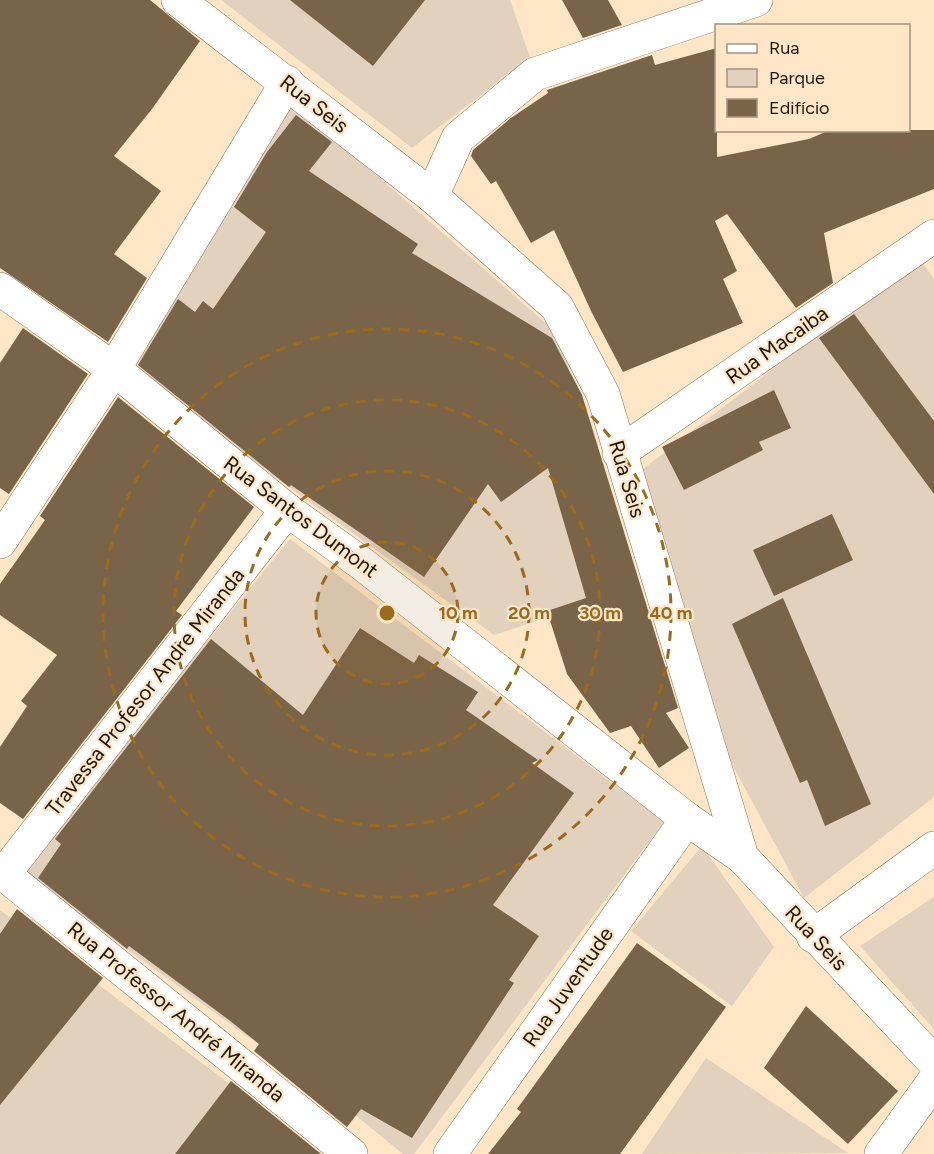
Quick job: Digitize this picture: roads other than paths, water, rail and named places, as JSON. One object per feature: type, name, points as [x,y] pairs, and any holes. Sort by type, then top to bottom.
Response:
[{"type":"street","name":"Rua Seis","points":[[178,0],[432,195],[557,307],[603,394],[742,857],[813,936],[934,1062]]},
{"type":"street","points":[[432,195],[458,138],[534,74],[756,0]]},
{"type":"street","points":[[0,543],[114,369],[287,82]]},
{"type":"street","name":"Rua Macaiba","points":[[619,453],[934,236]]},
{"type":"street","name":"Rua Santos Dumont","points":[[0,289],[114,369],[287,510],[370,570],[687,819],[742,857]]},
{"type":"street","name":"Travessa Profesor Andre Miranda","points":[[2,872],[287,510]]},
{"type":"street","name":"Rua Juventude","points":[[450,1154],[687,819]]},
{"type":"street","points":[[813,936],[934,848]]},
{"type":"street","name":"Rua Professor André Miranda","points":[[2,872],[351,1154]]},
{"type":"street","points":[[881,1154],[934,1081]]}]
